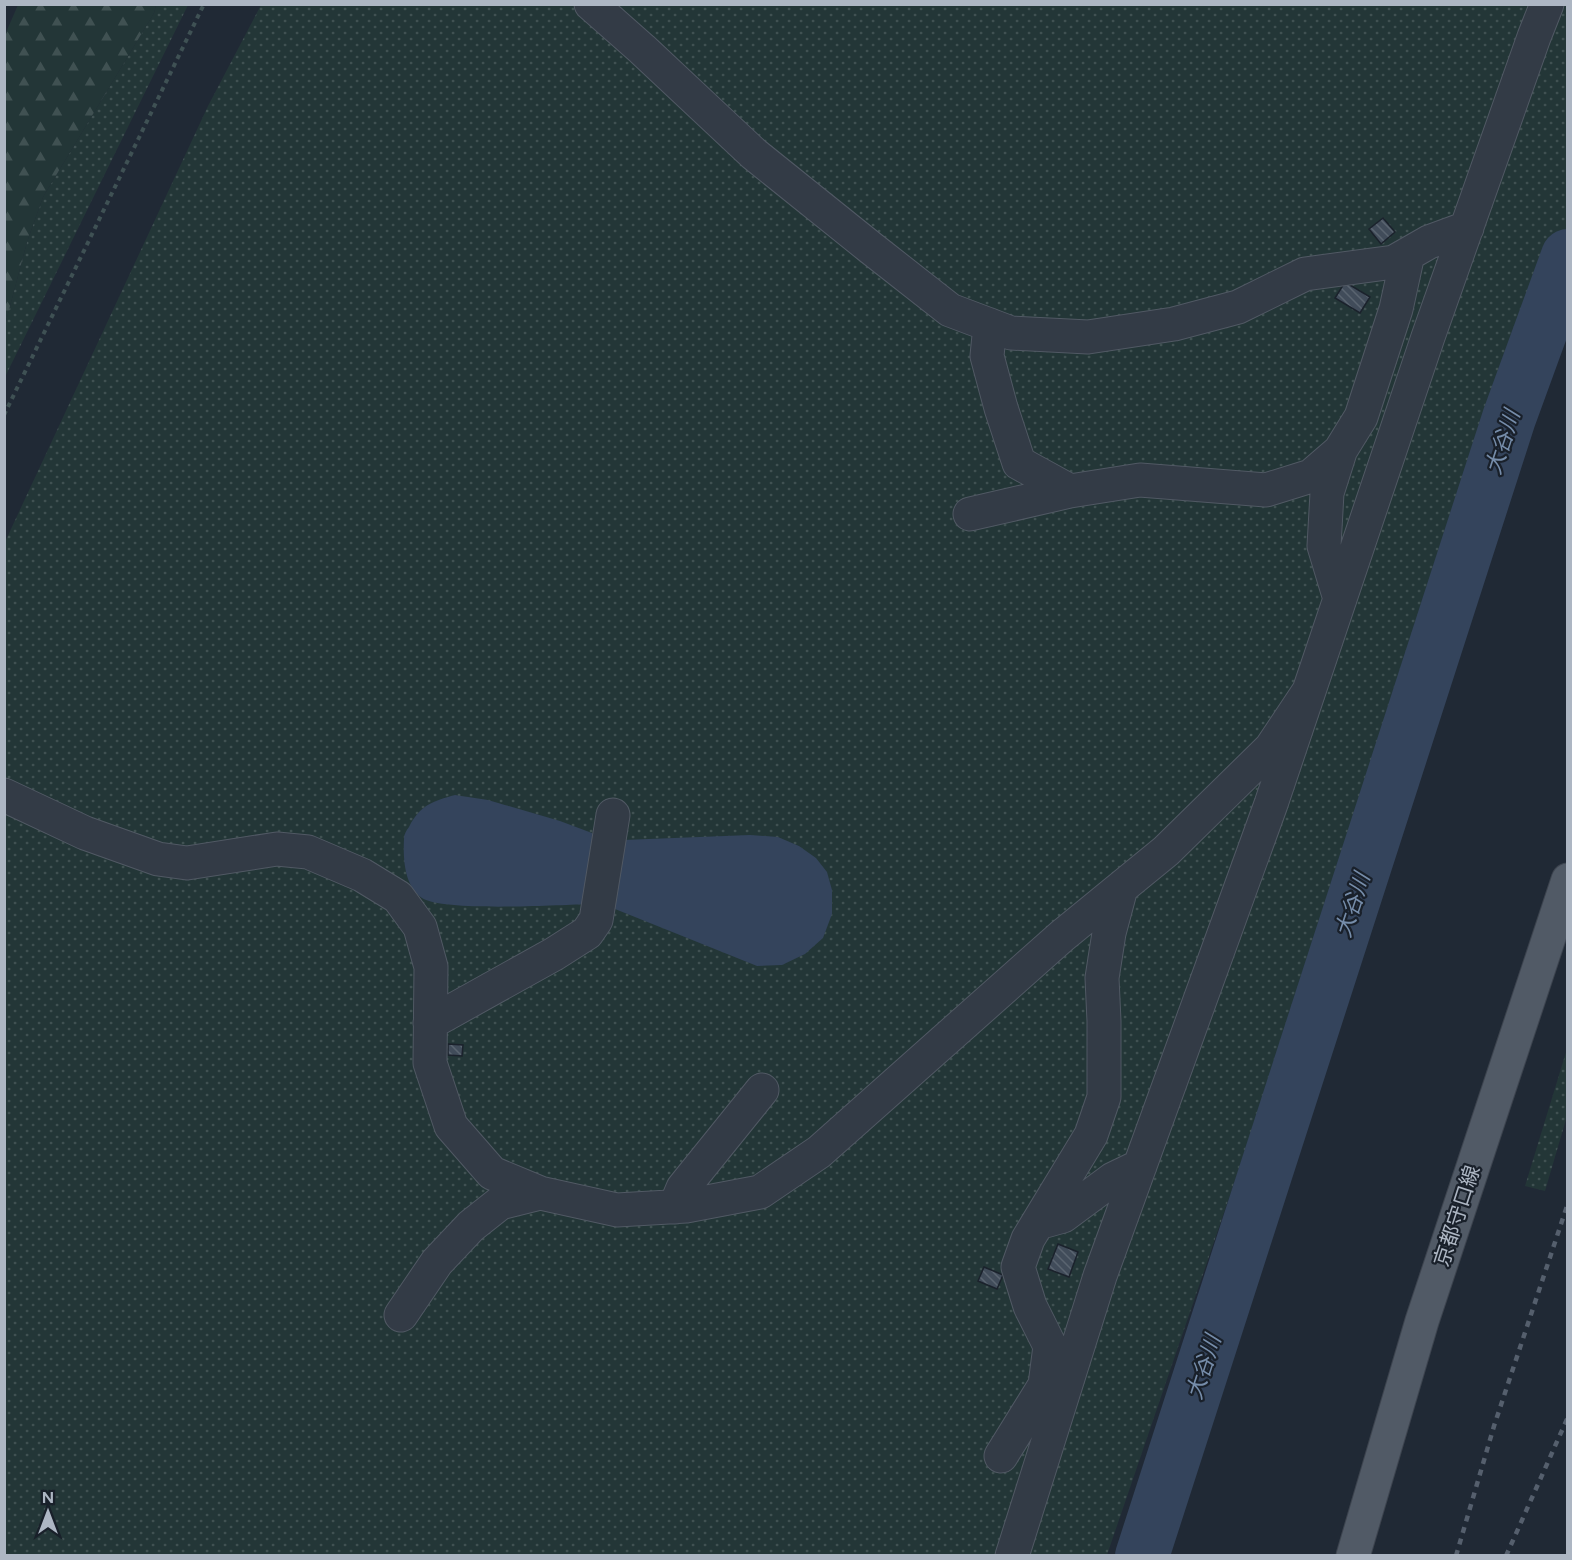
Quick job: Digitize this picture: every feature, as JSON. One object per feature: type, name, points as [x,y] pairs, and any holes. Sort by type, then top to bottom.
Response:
[{"type":"main road","name":"京都守口線","points":[[1353,1556],[1426,1310],[1568,880]]},
{"type":"lane","points":[[591,4],[754,154],[870,248],[950,310],[1011,333],[1088,337],[1174,324],[1238,307],[1305,274],[1394,262],[1429,242],[1467,228]]},
{"type":"lane","points":[[1012,1556],[1100,1276],[1271,804],[1467,228],[1547,4]]},
{"type":"lane","points":[[1340,599],[1324,546],[1327,493],[1340,451],[1361,417],[1396,309],[1408,254]]},
{"type":"lane","points":[[990,325],[987,356],[1019,463],[1070,491]]},
{"type":"lane","points":[[970,514],[1070,491],[1140,480],[1266,490],[1311,476],[1340,451]]},
{"type":"lane","points":[[4,795],[85,833],[158,859],[187,863],[277,849],[308,852],[362,875],[398,897],[420,927],[431,967],[430,1063],[451,1126],[492,1173],[540,1193],[617,1210],[675,1207],[760,1192],[819,1152],[1062,936],[1166,851],[1271,748],[1309,691]]},
{"type":"lane","points":[[430,1023],[554,954],[586,933],[596,920],[613,815]]},
{"type":"lane","points":[[1001,1456],[1045,1385],[1050,1346],[1030,1306],[1018,1267],[1028,1239],[1091,1135],[1104,1097],[1102,978],[1108,933],[1121,888]]},
{"type":"lane","points":[[675,1207],[683,1188],[762,1090]]},
{"type":"lane","points":[[1038,1223],[1063,1216],[1113,1179],[1140,1166]]},
{"type":"lane","points":[[401,1316],[437,1262],[471,1226],[500,1203],[540,1193]]},
{"type":"path","points":[[4,415],[204,4]]},
{"type":"green space","points":[[18,5],[156,5],[154,13],[43,197],[27,242],[5,325],[4,37]]},
{"type":"green space","points":[[156,5],[188,5],[5,377],[5,325],[27,242],[43,197],[154,13]]},
{"type":"green space","points":[[261,5],[1567,5],[1567,336],[1523,453],[1478,442],[1270,1078],[1107,1555],[5,1555],[4,544],[208,106]]},
{"type":"green space","points":[[1567,1049],[1567,1116],[1545,1191],[1525,1186]]},
{"type":"water","points":[[455,795],[488,800],[592,833],[597,840],[590,904],[476,906],[453,905],[422,898],[416,893],[408,879],[404,855],[405,834],[413,820],[428,805]]},
{"type":"water","points":[[750,835],[778,837],[799,846],[816,858],[827,872],[832,890],[832,914],[823,938],[805,954],[782,965],[757,966],[610,907],[623,840]]},
{"type":"building","points":[[1383,218],[1395,232],[1381,244],[1369,229]]},
{"type":"building","points":[[1345,282],[1370,297],[1360,313],[1335,298]]},
{"type":"building","points":[[448,1044],[463,1045],[462,1056],[448,1055]]},
{"type":"building","points":[[1058,1244],[1078,1252],[1069,1277],[1048,1269]]},
{"type":"building","points":[[984,1267],[1003,1275],[997,1289],[978,1281]]},
{"type":"waterway","name":"大谷川","points":[[1142,1556],[1509,418],[1568,256]]},
{"type":"railway","points":[[1456,1556],[1494,1426],[1568,1203]]},
{"type":"railway","points":[[1506,1556],[1568,1417]]}]
